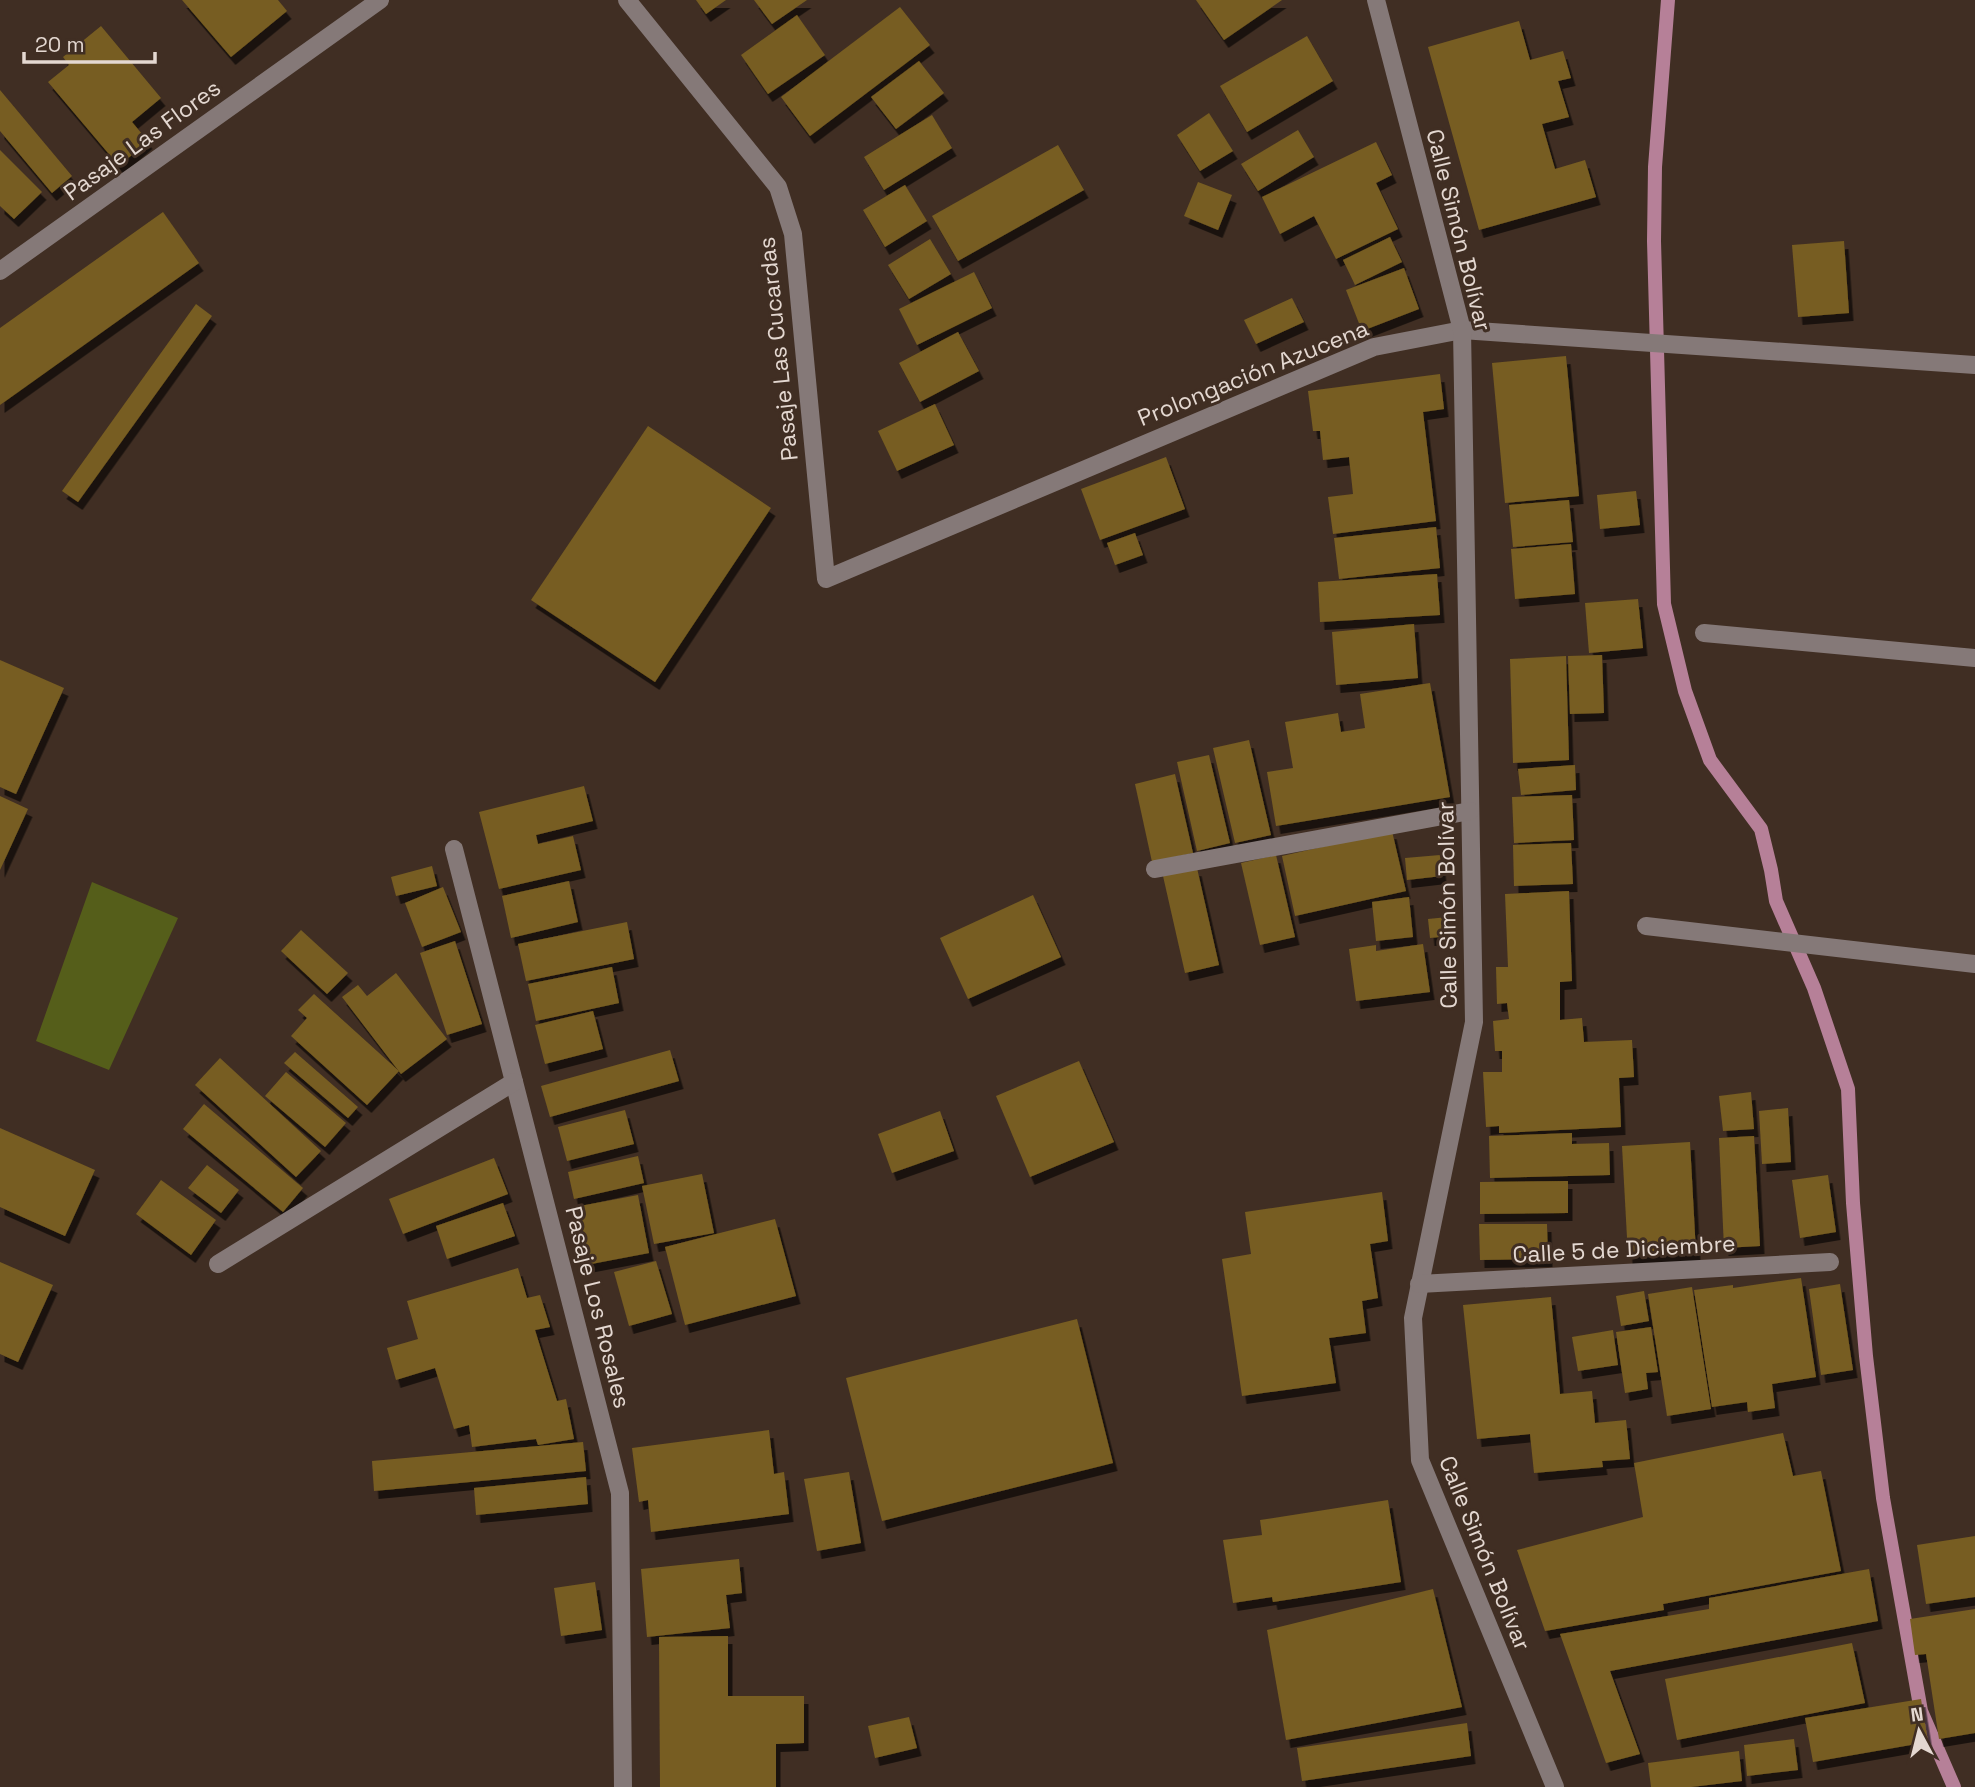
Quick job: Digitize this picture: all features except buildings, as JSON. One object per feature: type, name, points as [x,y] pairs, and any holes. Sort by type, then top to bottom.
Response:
[{"type":"street","name":"Pasaje Las Flores","points":[[0,271],[380,0]]},
{"type":"street","name":"Pasaje Las Cucardas","points":[[627,0],[778,187],[793,234],[826,579]]},
{"type":"street","name":"Calle Simón Bolívar","points":[[1376,0],[1462,330],[1474,1022],[1413,1318],[1420,1460],[1555,1787]]},
{"type":"street","name":"Prolongación Azucena","points":[[826,579],[1374,347],[1462,330],[1975,365]]},
{"type":"street","points":[[1704,633],[1975,658]]},
{"type":"street","points":[[1155,869],[1470,811]]},
{"type":"street","name":"Pasaje Los Rosales","points":[[454,849],[620,1493],[623,1787]]},
{"type":"street","points":[[1646,926],[1975,964]]},
{"type":"street","points":[[218,1264],[514,1082]]},
{"type":"street","name":"Calle 5 de Diciembre","points":[[1419,1284],[1830,1262]]},
{"type":"green space","points":[[92,882],[178,918],[109,1070],[36,1041]]},
{"type":"waterway","points":[[1668,0],[1655,167],[1654,241],[1664,604],[1685,691],[1710,760],[1761,829],[1776,901],[1814,988],[1848,1089],[1853,1203],[1866,1356],[1883,1498],[1921,1711],[1954,1787]]}]
